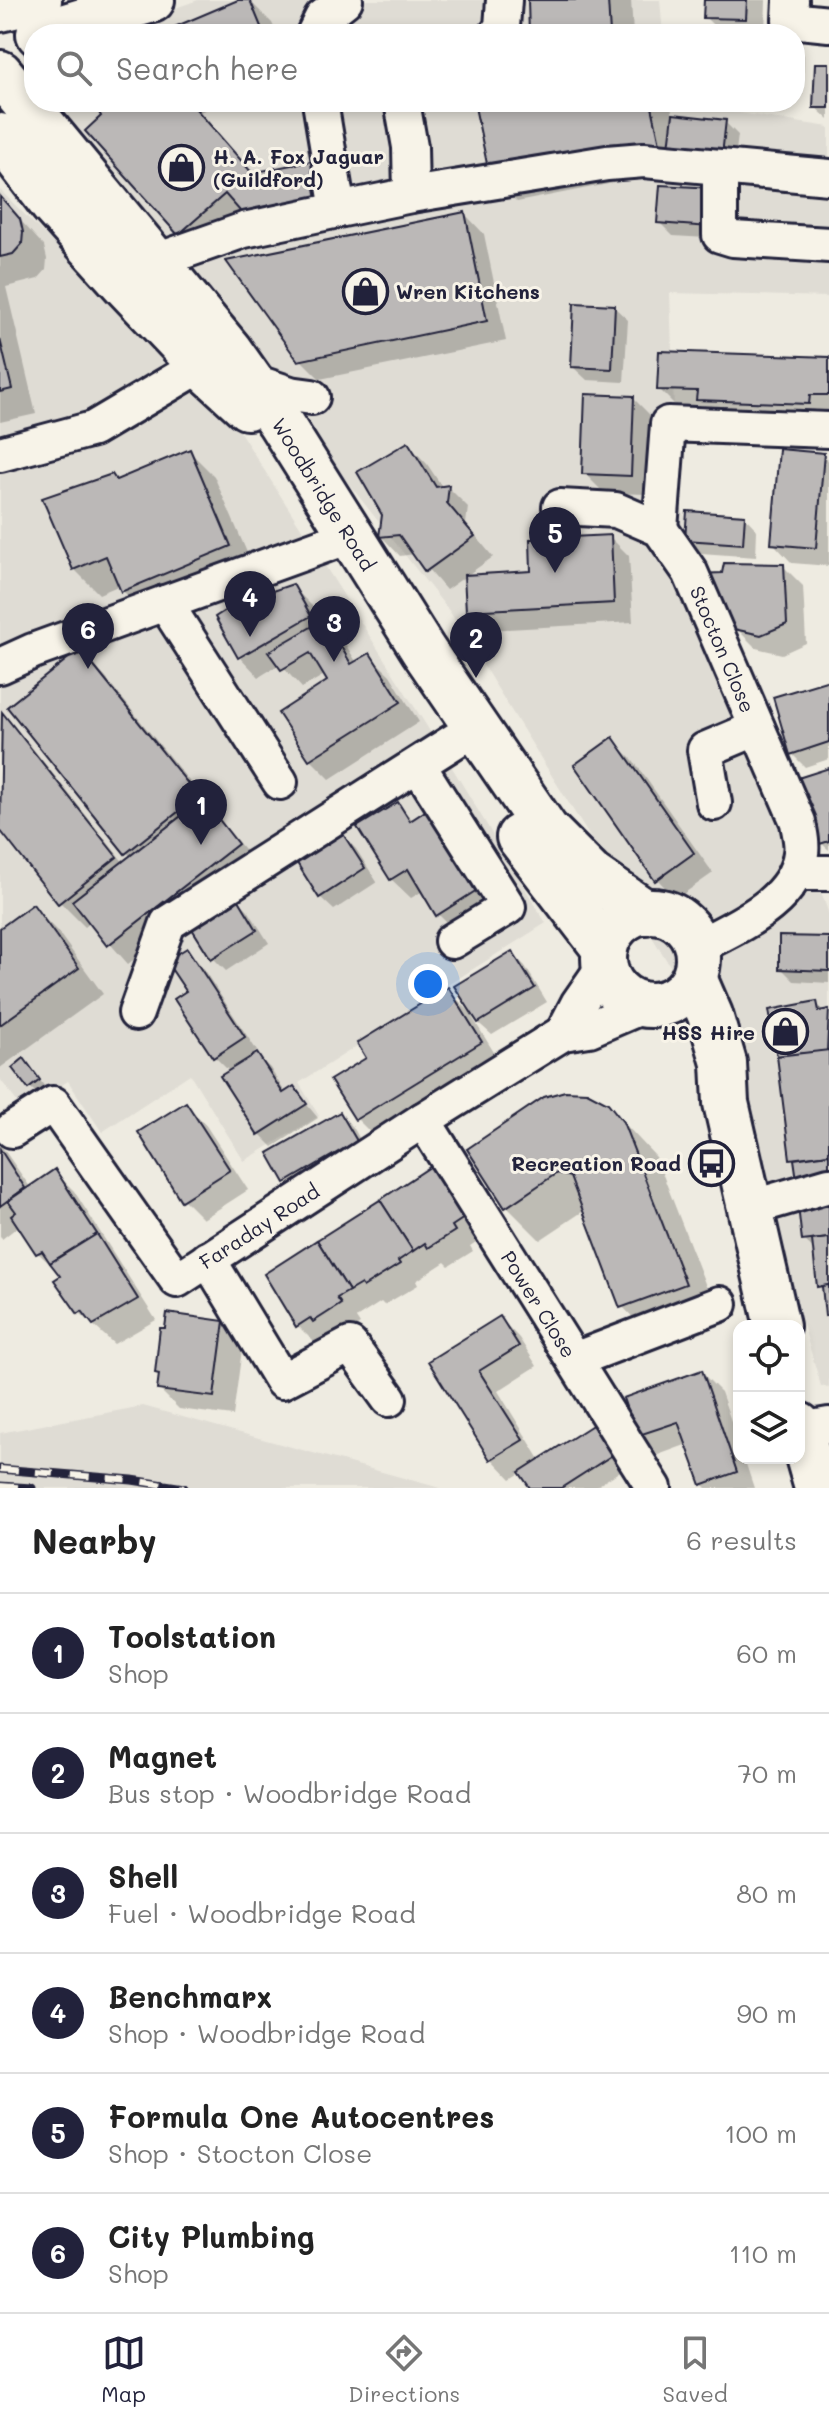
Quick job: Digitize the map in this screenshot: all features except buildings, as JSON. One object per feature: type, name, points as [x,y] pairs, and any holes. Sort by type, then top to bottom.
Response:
[{"type":"main road","points":[[0,9],[39,0]]},
{"type":"main road","points":[[73,24],[152,0]]},
{"type":"main road","points":[[119,24],[158,0]]},
{"type":"main road","points":[[0,46],[24,39]]},
{"type":"main road","name":"Woodbridge Road","points":[[0,73],[27,120],[156,261],[251,381],[423,650],[546,830],[591,875],[645,912],[672,916],[683,924],[724,1063],[726,1103],[776,1320]]},
{"type":"main road","name":"Woodbridge Road","points":[[27,120],[52,204],[201,365],[242,401],[269,434],[456,740],[525,847],[605,957],[609,980],[633,1001],[652,1005],[726,1103]]},
{"type":"main road","points":[[0,157],[52,204]]},
{"type":"main road","points":[[605,957],[610,936],[619,924],[645,912]]},
{"type":"main road","points":[[652,1005],[673,1000],[686,990],[696,963]]},
{"type":"main road","points":[[805,1446],[817,1488]]},
{"type":"street","points":[[319,24],[345,0]]},
{"type":"street","points":[[502,24],[504,0]]},
{"type":"street","points":[[791,0],[790,20],[829,24]]},
{"type":"street","points":[[322,112],[338,210]]},
{"type":"street","points":[[404,112],[410,147],[411,195]]},
{"type":"street","points":[[156,261],[244,230],[411,195],[607,163],[644,160],[829,177]]},
{"type":"street","points":[[720,167],[720,235],[733,239],[829,245]]},
{"type":"street","points":[[0,454],[93,429],[201,365]]},
{"type":"street","points":[[251,381],[290,394],[312,397]]},
{"type":"street","points":[[560,507],[616,510],[660,529],[668,424],[829,430]]},
{"type":"street","name":"Stocton Close","points":[[660,529],[690,572],[798,822],[802,851],[812,873],[696,963]]},
{"type":"street","points":[[0,666],[33,651],[336,541]]},
{"type":"street","points":[[165,603],[280,782]]},
{"type":"street","points":[[714,803],[705,750],[757,728]]},
{"type":"street","points":[[136,1013],[168,923],[456,740]]},
{"type":"street","points":[[418,765],[508,907],[452,941]]},
{"type":"street","name":"Faraday Road","points":[[563,1033],[605,957]]},
{"type":"street","name":"Faraday Road","points":[[12,1130],[53,1104],[177,1280],[563,1033],[589,1029],[652,1005]]},
{"type":"street","name":"Power Close","points":[[423,1120],[654,1488]]},
{"type":"street","points":[[750,1208],[829,1185]]},
{"type":"street","points":[[208,1259],[282,1381],[350,1345],[389,1399]]},
{"type":"street","points":[[574,1360],[720,1304]]},
{"type":"street","points":[[805,1427],[829,1425]]},
{"type":"shaded area","points":[[198,0],[660,0],[662,24],[131,24]]},
{"type":"shaded area","points":[[55,112],[733,112],[829,127],[829,297],[670,293],[677,496],[829,914],[829,1388],[821,1386],[805,1331],[805,1320],[802,1320],[723,1051],[450,612]]},
{"type":"shaded area","points":[[0,190],[235,424],[433,736],[546,923],[356,1043],[357,1046],[299,1083],[319,1116],[244,1161],[190,1074],[102,1132],[68,1081],[23,1110],[0,1079]]},
{"type":"shaded area","points":[[143,1406],[440,1488],[0,1488],[0,1433]]},
{"type":"railway","points":[[0,1469],[132,1480],[184,1488]]},
{"type":"railway","points":[[0,1486],[32,1488]]},
{"type":"place","name":"H. A. Fox Jaguar (Guildford)","points":[[182,167]]},
{"type":"place","name":"Wren Kitchens","points":[[365,291]]},
{"type":"place","name":"Formula One Autocentres","points":[[555,573]]},
{"type":"place","name":"Benchmarx","points":[[250,637]]},
{"type":"place","name":"Shell","points":[[334,662]]},
{"type":"place","name":"City Plumbing","points":[[88,669]]},
{"type":"place","name":"Magnet","points":[[476,678]]},
{"type":"place","name":"Toolstation","points":[[201,845]]},
{"type":"place","name":"HSS Hire","points":[[786,1032]]},
{"type":"place","name":"Recreation Road","points":[[712,1163]]}]
